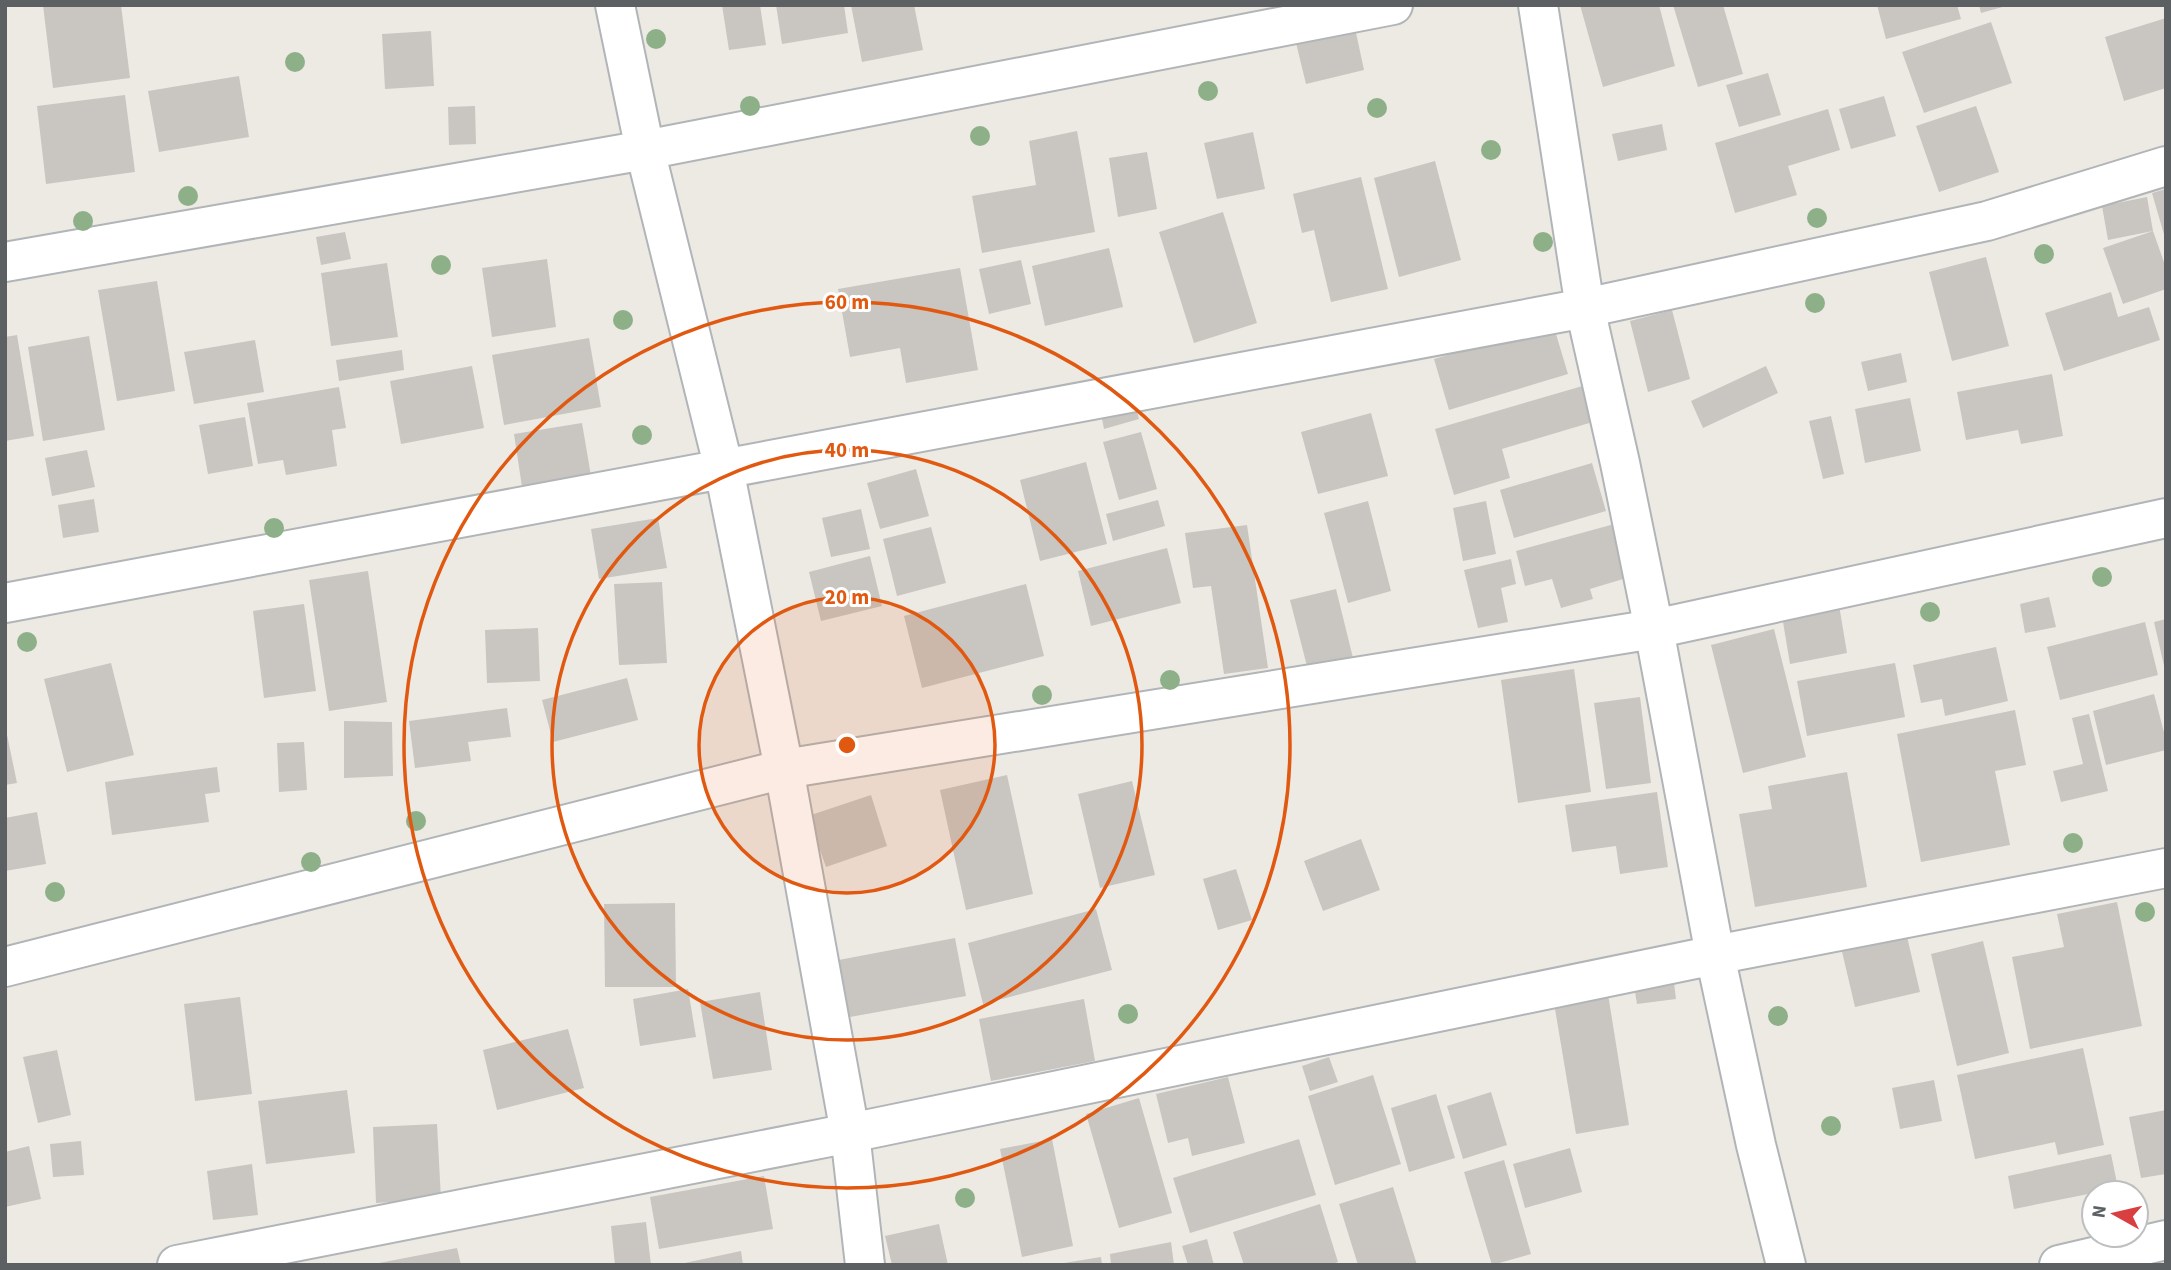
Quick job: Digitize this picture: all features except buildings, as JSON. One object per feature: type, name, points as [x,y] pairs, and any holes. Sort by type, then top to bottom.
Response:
[{"type":"street","points":[[615,5],[645,150],[723,469],[784,769],[850,1133],[865,1265]]},
{"type":"street","points":[[5,262],[645,150],[1394,5]]},
{"type":"street","points":[[1538,5],[1585,308],[1654,629],[1714,956],[1786,1265]]},
{"type":"street","points":[[5,603],[1585,308],[1987,221],[2166,166]]},
{"type":"street","points":[[5,967],[784,769],[1654,629],[2166,518]]},
{"type":"street","points":[[177,1265],[850,1133],[1714,956],[2166,868]]},
{"type":"street","points":[[2059,1265],[2166,1240]]}]
